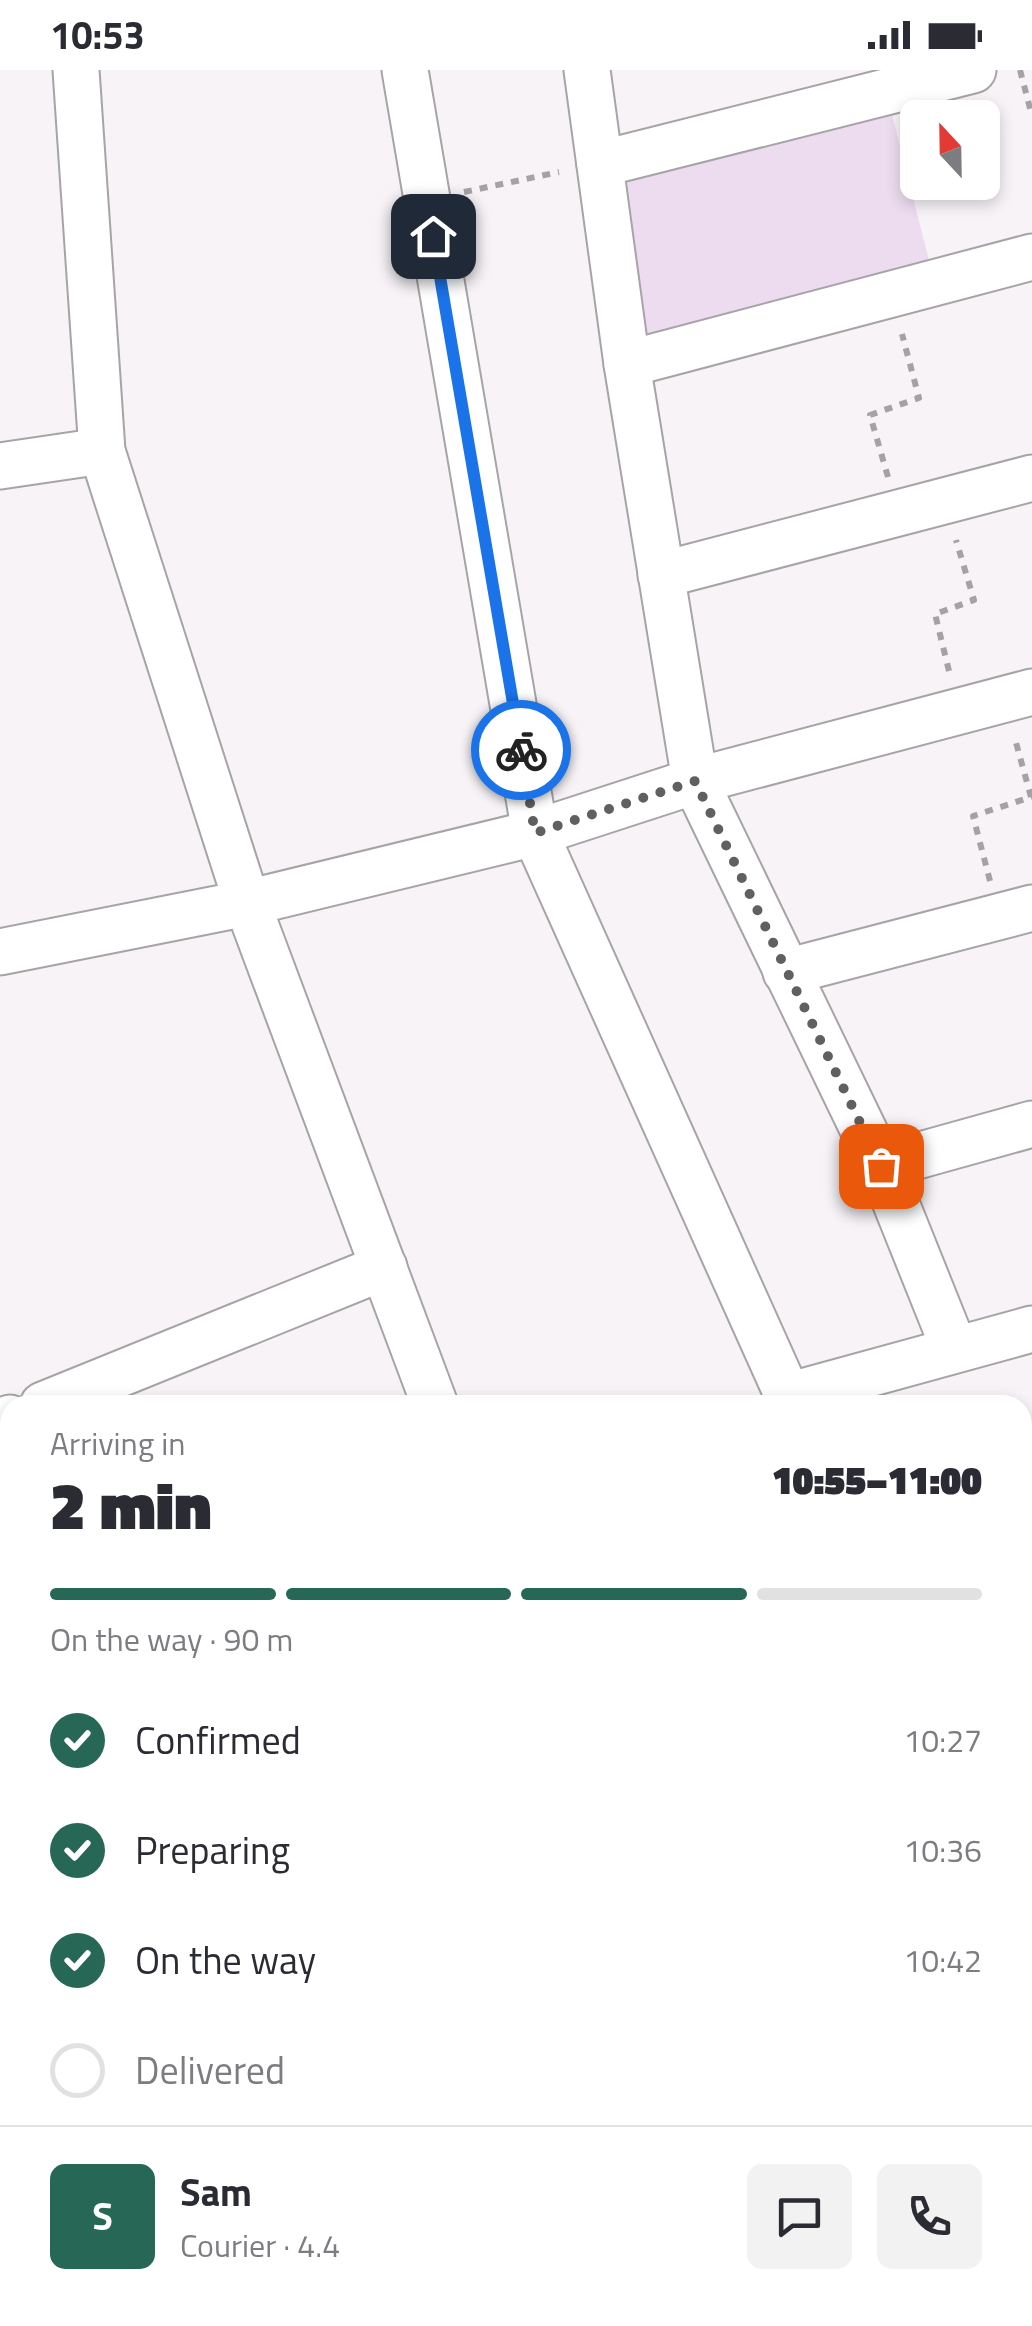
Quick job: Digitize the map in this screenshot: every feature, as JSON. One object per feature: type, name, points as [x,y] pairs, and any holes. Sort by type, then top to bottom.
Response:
[{"type":"street","points":[[76,70],[102,451],[247,902],[431,1395]]},
{"type":"street","points":[[405,70],[535,833],[787,1395]]},
{"type":"street","points":[[587,70],[627,364],[695,781],[881,1166],[954,1348]]},
{"type":"street","points":[[600,164],[973,70]]},
{"type":"street","points":[[627,364],[1032,258]]},
{"type":"street","points":[[0,466],[102,451]]},
{"type":"street","points":[[661,575],[1032,478]]},
{"type":"street","points":[[0,952],[247,902],[535,833],[695,781],[1018,696]]},
{"type":"street","points":[[786,972],[1016,912]]},
{"type":"street","points":[[881,1166],[1032,1124]]},
{"type":"street","points":[[68,1395],[384,1268]]},
{"type":"street","points":[[809,1395],[954,1348],[1032,1329]]},
{"type":"path","points":[[1020,70],[1032,116]]},
{"type":"path","points":[[427,199],[600,164]]},
{"type":"path","points":[[892,294],[919,398],[870,415],[898,513]]},
{"type":"path","points":[[944,501],[974,600],[935,614],[959,712]]},
{"type":"path","points":[[1016,912],[974,816],[1031,797],[1018,696]]},
{"type":"shaded area","points":[[889,103],[900,146],[900,200],[914,200],[933,276],[660,344],[632,323],[614,189],[630,169]]},
{"type":"way so far","points":[[521,750],[535,833],[695,781],[881,1166]]},
{"type":"route","points":[[433,236],[521,750]]}]
